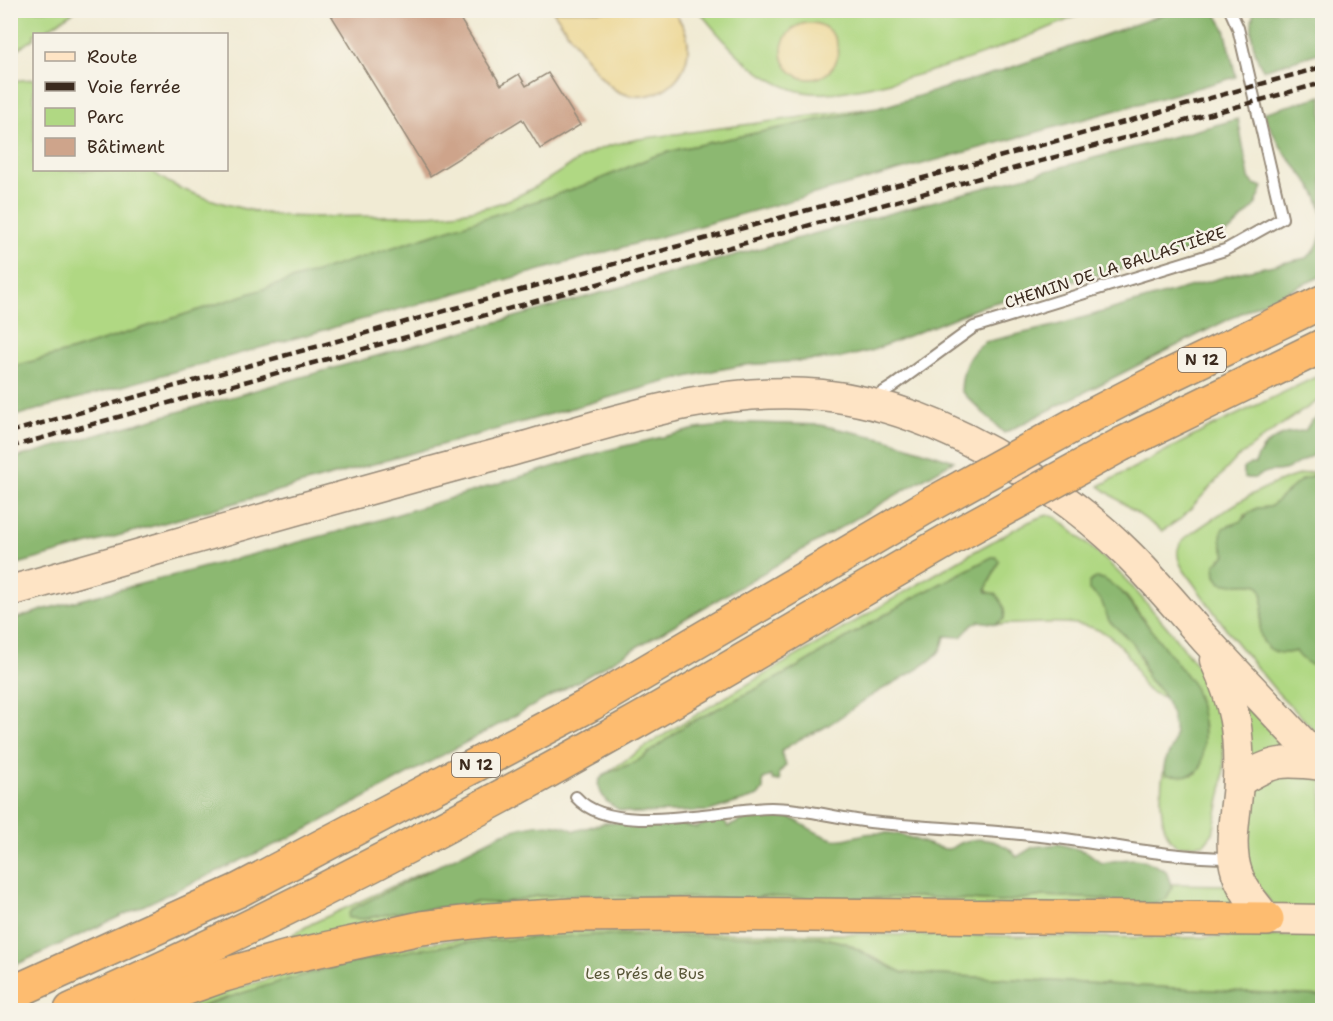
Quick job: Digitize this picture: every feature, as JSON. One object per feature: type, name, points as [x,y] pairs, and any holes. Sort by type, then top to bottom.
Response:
[{"type":"highway","name":"N 12","points":[[10,994],[239,890],[580,710],[926,507],[1083,420],[1168,376],[1323,302]]},
{"type":"highway","name":"N 12","points":[[71,1011],[280,912],[411,846],[625,728],[957,535],[1122,444],[1323,346]]},
{"type":"highway","points":[[105,995],[139,1005],[224,975],[288,957],[421,928],[489,920],[571,915],[672,914],[1268,919]]},
{"type":"street","points":[[10,591],[472,461],[671,408],[738,395],[773,393],[823,395],[867,401],[900,410],[994,455],[1039,482],[1098,526],[1124,550],[1206,641],[1323,764]]},
{"type":"street","points":[[1206,641],[1225,681],[1234,710],[1238,741],[1234,858],[1243,885],[1268,919],[1323,920]]},
{"type":"street","points":[[1238,782],[1261,767],[1274,763],[1287,761],[1323,764]]},
{"type":"lane","name":"CHEMIN DE LA BALLASTIÈRE","points":[[867,401],[893,386],[974,327],[1225,250],[1282,218],[1238,28],[1230,10]]},
{"type":"lane","points":[[576,797],[595,811],[618,816],[696,817],[773,808],[869,822],[1064,839],[1195,858],[1234,858]]},
{"type":"green space","points":[[11,10],[75,10],[42,33],[33,33],[33,39],[11,54]]},
{"type":"green space","points":[[699,11],[1088,11],[1009,44],[928,72],[843,92],[812,93],[802,92],[778,83],[752,67],[729,46]]},
{"type":"green space","points":[[1173,11],[1214,11],[1225,29],[1236,77],[11,417],[11,367],[74,350],[540,200],[591,183],[652,157],[679,149],[886,106],[1010,68]]},
{"type":"green space","points":[[1254,11],[1322,11],[1322,52],[1263,70],[1252,41]]},
{"type":"green space","points":[[33,79],[33,171],[152,171],[175,186],[212,200],[259,212],[301,217],[422,215],[455,213],[487,207],[515,197],[595,151],[616,144],[886,106],[679,149],[652,157],[591,183],[540,200],[74,350],[11,367],[11,81]]},
{"type":"green space","points":[[1322,96],[1322,217],[1314,191],[1283,150],[1263,113]]},
{"type":"green space","points":[[1238,119],[1249,178],[1254,184],[1263,187],[1255,206],[1231,230],[1206,244],[1170,256],[986,305],[871,351],[841,358],[745,365],[661,383],[11,566],[11,459],[721,259]]},
{"type":"green space","points":[[1322,227],[1322,276],[1255,306],[1004,433],[961,391],[967,363],[974,352],[985,342],[1054,326],[1241,272],[1306,258],[1317,245]]},
{"type":"green space","points":[[1322,374],[1322,398],[1278,427],[1236,459],[1182,518],[1162,531],[1099,486],[1209,428]]},
{"type":"green space","points":[[1322,418],[1322,453],[1313,455],[1284,470],[1267,472],[1254,478],[1244,477],[1243,469],[1250,464],[1255,464],[1262,450],[1274,439],[1289,433],[1305,431],[1311,421]]},
{"type":"green space","points":[[751,423],[820,425],[886,439],[954,461],[584,678],[300,833],[11,967],[11,620],[356,527],[608,450],[696,429]]},
{"type":"green space","points":[[1322,470],[1270,507],[1257,508],[1245,515],[1223,548],[1227,555],[1220,559],[1216,576],[1226,583],[1258,585],[1263,600],[1260,626],[1263,641],[1269,648],[1279,653],[1296,651],[1318,670],[1322,693],[1322,738],[1276,691],[1235,641],[1183,569],[1178,552],[1179,545],[1185,538],[1250,496],[1285,479]]},
{"type":"green space","points":[[1322,472],[1322,696],[1320,677],[1316,668],[1296,651],[1279,653],[1269,648],[1263,641],[1260,626],[1263,600],[1258,585],[1221,583],[1216,576],[1215,564],[1226,555],[1221,538],[1223,528],[1241,521],[1257,508],[1270,507],[1301,480]]},
{"type":"green space","points":[[1048,515],[1056,517],[1128,582],[1206,677],[1217,704],[1223,734],[1224,765],[1222,790],[1213,833],[1204,844],[1178,846],[1171,841],[1163,822],[1161,798],[1164,768],[1165,772],[1192,775],[1197,773],[1201,767],[1204,728],[1198,697],[1127,597],[1104,579],[1103,600],[1109,619],[1133,642],[1147,676],[1164,697],[1146,689],[1122,648],[1105,633],[1086,626],[1061,623],[996,624],[1004,619],[986,589],[994,573],[992,557],[915,597],[787,673],[686,725],[636,762],[607,773],[703,711],[944,569],[1018,527]]},
{"type":"green space","points":[[996,557],[999,561],[986,589],[987,592],[996,594],[1000,600],[1004,608],[1004,619],[996,624],[979,621],[961,637],[945,636],[941,649],[928,662],[825,727],[786,748],[781,752],[786,765],[779,773],[780,781],[773,780],[771,776],[763,779],[763,789],[758,796],[709,811],[633,813],[619,810],[606,801],[601,793],[598,784],[607,773],[636,762],[686,725],[787,673],[915,597]]},
{"type":"green space","points":[[1096,578],[1104,579],[1121,591],[1193,684],[1202,714],[1204,735],[1203,756],[1198,771],[1185,776],[1166,775],[1165,762],[1175,735],[1172,715],[1162,692],[1147,677],[1141,657],[1133,643],[1109,621],[1101,600],[1089,590],[1089,582]]},
{"type":"green space","points":[[1240,684],[1299,752],[1248,760]]},
{"type":"green space","points":[[1273,774],[1316,778],[1322,781],[1322,912],[1274,905],[1254,884],[1245,859],[1253,787]]},
{"type":"green space","points":[[758,813],[788,816],[821,835],[833,839],[889,833],[948,849],[963,842],[978,839],[993,841],[1007,847],[1017,857],[1033,847],[1059,844],[1087,852],[1102,863],[1128,859],[1148,862],[1166,871],[1172,888],[1166,899],[1148,905],[1112,902],[1104,899],[1043,896],[1001,902],[920,897],[825,899],[764,896],[747,899],[564,895],[537,896],[501,903],[473,902],[460,907],[393,913],[363,919],[348,918],[352,909],[501,834],[519,828],[548,824],[575,831],[604,823],[648,822],[660,828],[680,824],[696,828],[712,820],[725,822],[728,827]]},
{"type":"green space","points":[[432,868],[353,909],[363,919],[393,913],[460,907],[473,902],[501,903],[537,896],[564,895],[747,899],[764,896],[825,899],[920,897],[1001,902],[1043,896],[1104,899],[1112,902],[292,939],[293,934],[313,923]]},
{"type":"green space","points":[[1171,884],[1226,885],[1240,906],[1148,905],[1166,899],[1172,888]]},
{"type":"green space","points":[[568,931],[1168,938],[1322,935],[1322,996],[903,973],[846,943],[819,937],[599,935],[466,943],[368,959],[245,992],[190,1010],[171,1010],[244,986],[357,956],[433,943]]},
{"type":"green space","name":"Les Prés de Bus","points":[[599,935],[819,937],[846,943],[903,973],[1322,996],[1322,1010],[190,1010],[292,978],[396,953],[483,941]]},
{"type":"sand","points":[[553,11],[673,11],[684,28],[688,43],[682,72],[666,88],[655,93],[631,96],[619,92],[611,87],[593,67]]},
{"type":"sand","points":[[804,23],[816,23],[826,27],[834,35],[838,51],[834,67],[826,75],[816,79],[804,79],[794,75],[786,67],[782,57],[782,45],[786,35],[794,27]]},
{"type":"building","points":[[328,10],[463,10],[457,14],[501,85],[519,74],[526,86],[548,73],[580,125],[540,149],[522,119],[430,176]]},
{"type":"railway","points":[[10,432],[1322,67]]},
{"type":"railway","points":[[10,447],[1322,83]]}]
